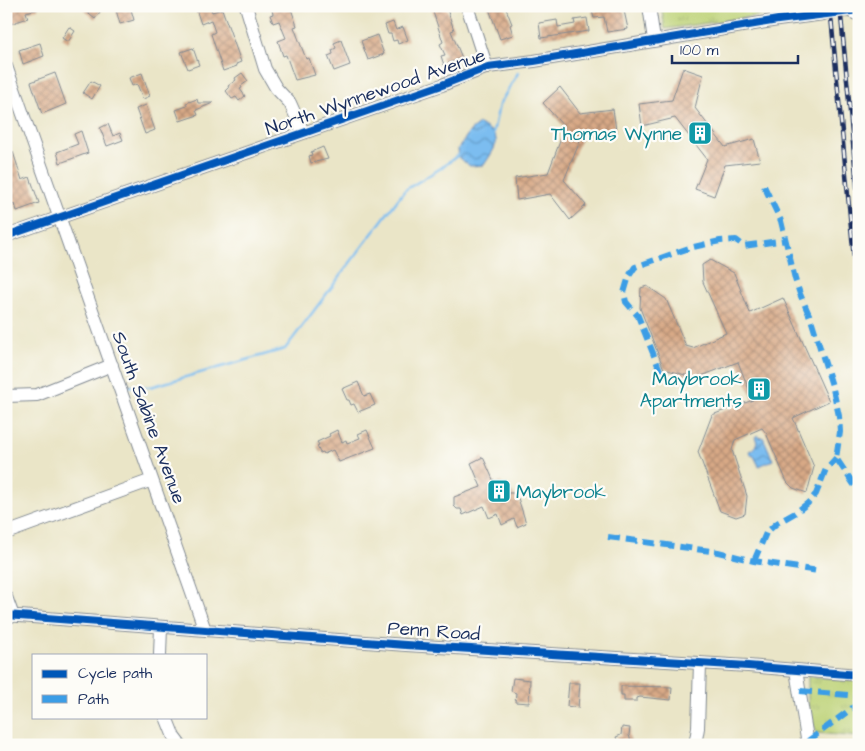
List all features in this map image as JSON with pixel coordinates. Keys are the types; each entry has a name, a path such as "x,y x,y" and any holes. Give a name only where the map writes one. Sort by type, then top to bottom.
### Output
{"street":[{"path":"246,6 265,68 276,88 290,103 303,132"},
{"path":"467,6 487,68"},
{"path":"648,6 654,40"},
{"name":"North Wynnewood Avenue","path":"6,236 487,68 654,40 778,14 824,14"},
{"name":"South Sabine Avenue","path":"6,66 206,630"},
{"path":"6,396 37,395 112,365"},
{"path":"6,533 152,480"},
{"path":"6,597 9,615"},
{"name":"Penn Road","path":"9,615 406,645 700,663 859,676"},
{"path":"160,654 161,627"},
{"path":"695,745 698,728 700,663"},
{"path":"796,670 808,745"},
{"path":"166,718 174,737 180,745"}],"green space":[{"path":"661,6 772,6 772,14 665,29"},
{"path":"808,676 859,681 859,737 816,733 808,705"}],"water":[{"path":"479,124 493,133 496,142 484,165 470,166 459,158 458,149 470,131"},
{"path":"758,435 760,438 763,437 773,460 759,466 753,454 751,455 749,451 754,449 757,442 755,437"}],"building":[{"path":"21,6 38,6 38,9 26,12 28,18 10,24 6,10"},
{"path":"86,6 104,6 95,19 84,10"},
{"path":"130,6 134,20 120,24 116,10"},
{"path":"195,6 210,7 212,12 222,9 241,62 236,64 237,66 223,71 211,34 215,32 211,20 201,24"},
{"path":"271,6 290,6 297,26 294,27 306,59 309,58 315,75 295,80 286,55 283,56 278,41 286,38 279,21 273,23 270,15 273,14"},
{"path":"431,6 446,6 454,30 451,31 462,58 444,65 441,56 445,55 440,44 443,42"},
{"path":"488,6 505,6 512,24 510,25 513,35 500,39"},
{"path":"602,6 623,6 628,29 607,32 604,17 594,18 592,11 603,9"},
{"path":"587,18 589,31 541,38 539,23 557,20 558,27 575,24 574,20"},
{"path":"393,22 396,30 403,27 408,40 398,44 397,40 393,41 385,25"},
{"path":"69,27 75,31 68,42 62,38"},
{"path":"377,35 384,54 368,60 361,41"},
{"path":"341,40 350,65 334,71 328,56 333,54 332,50 336,48 334,43"},
{"path":"40,43 44,56 23,64 19,50"},
{"path":"193,48 199,65 188,69 181,52"},
{"name":"Thomas Wynne","path":"683,68 703,75 695,108 725,147 754,139 760,161 725,165 714,196 695,189 707,159 675,118 642,126 639,104 672,100"},
{"path":"55,73 66,104 42,114 31,82"},
{"path":"142,73 150,96 143,99 137,84 132,86 129,78"},
{"path":"242,73 248,81 241,86 242,88 240,89 245,96 239,101 236,97 232,99 226,91 229,88 228,86 236,80 235,78"},
{"path":"91,81 100,86 92,99 83,93"},
{"name":"Thomas Wynne","path":"560,87 580,113 613,109 616,130 583,134 564,180 586,205 570,220 550,194 517,200 515,178 548,173 565,128 543,103"},
{"path":"197,99 198,103 213,103 196,110 198,115 180,121 176,110 187,106 186,103"},
{"path":"146,105 155,130 145,134 136,109"},
{"path":"108,124 113,136 120,133 123,140 107,146 100,128"},
{"path":"81,131 88,153 60,163 57,152 78,144 74,134"},
{"path":"323,147 328,159 311,163 309,156 312,155 311,152"},
{"path":"13,152 22,180 30,177 39,203 17,211 15,204 6,207 6,155"},
{"name":"Maybrook Apartments","path":"710,260 734,273 750,313 783,298 829,401 793,418 814,467 807,493 793,488 787,482 766,433 762,428 735,440 732,450 747,496 745,514 736,517 720,511 698,452 712,415 753,400 738,362 696,378 664,369 640,308 641,288 647,286 666,299 686,346 693,348 726,333 703,282 702,265"},
{"path":"358,382 364,396 370,394 375,405 358,412 354,404 351,405 349,400 347,400 342,389"},
{"path":"337,430 342,442 346,440 347,443 360,438 358,434 367,430 375,448 339,462 333,450 324,454 323,452 320,453 317,442 330,436 329,434"},
{"name":"Maybrook","path":"483,457 495,484 501,482 506,493 513,493 518,498 526,523 517,527 514,519 502,525 498,514 489,518 484,506 463,515 461,509 457,509 454,506 454,497 481,487 471,463"},
{"path":"513,678 530,680 529,703 515,702 516,693 511,691"},
{"path":"569,683 580,683 578,708 567,706"},
{"path":"621,686 672,687 671,700 640,697 637,698 637,701 624,701 624,695 621,695"},
{"path":"622,727 630,728 629,735 632,745 619,745 616,737 621,735"}],"waterway":[{"path":"491,134 493,133 499,105 518,73"},
{"path":"125,386 150,387 285,349 405,190 461,153"}],"tunnel":[{"path":"824,14 852,12"}],"railway":[{"path":"830,6 859,311"},
{"path":"840,6 859,207"}],"marked path":[{"path":"764,186 781,221 795,279 811,319 833,389 839,416 840,432 836,458 859,492"},
{"path":"661,373 638,316 626,302 624,293 629,276 635,267 689,248 720,241 736,240 744,246 786,240"},
{"path":"754,561 766,533 777,523 808,503 816,494 826,469 836,458"},
{"path":"608,537 718,552 754,561 818,571"},
{"path":"800,691 859,696"},
{"path":"808,741 859,703"}],"cycle path":[{"path":"6,236 442,85 488,67 778,20 859,10"},
{"path":"6,615 406,645 748,666 859,675"}],"place":[{"name":"Thomas Wynne","path":"700,133"},
{"name":"Maybrook Apartments","path":"759,389"},
{"name":"Maybrook","path":"499,491"}]}
